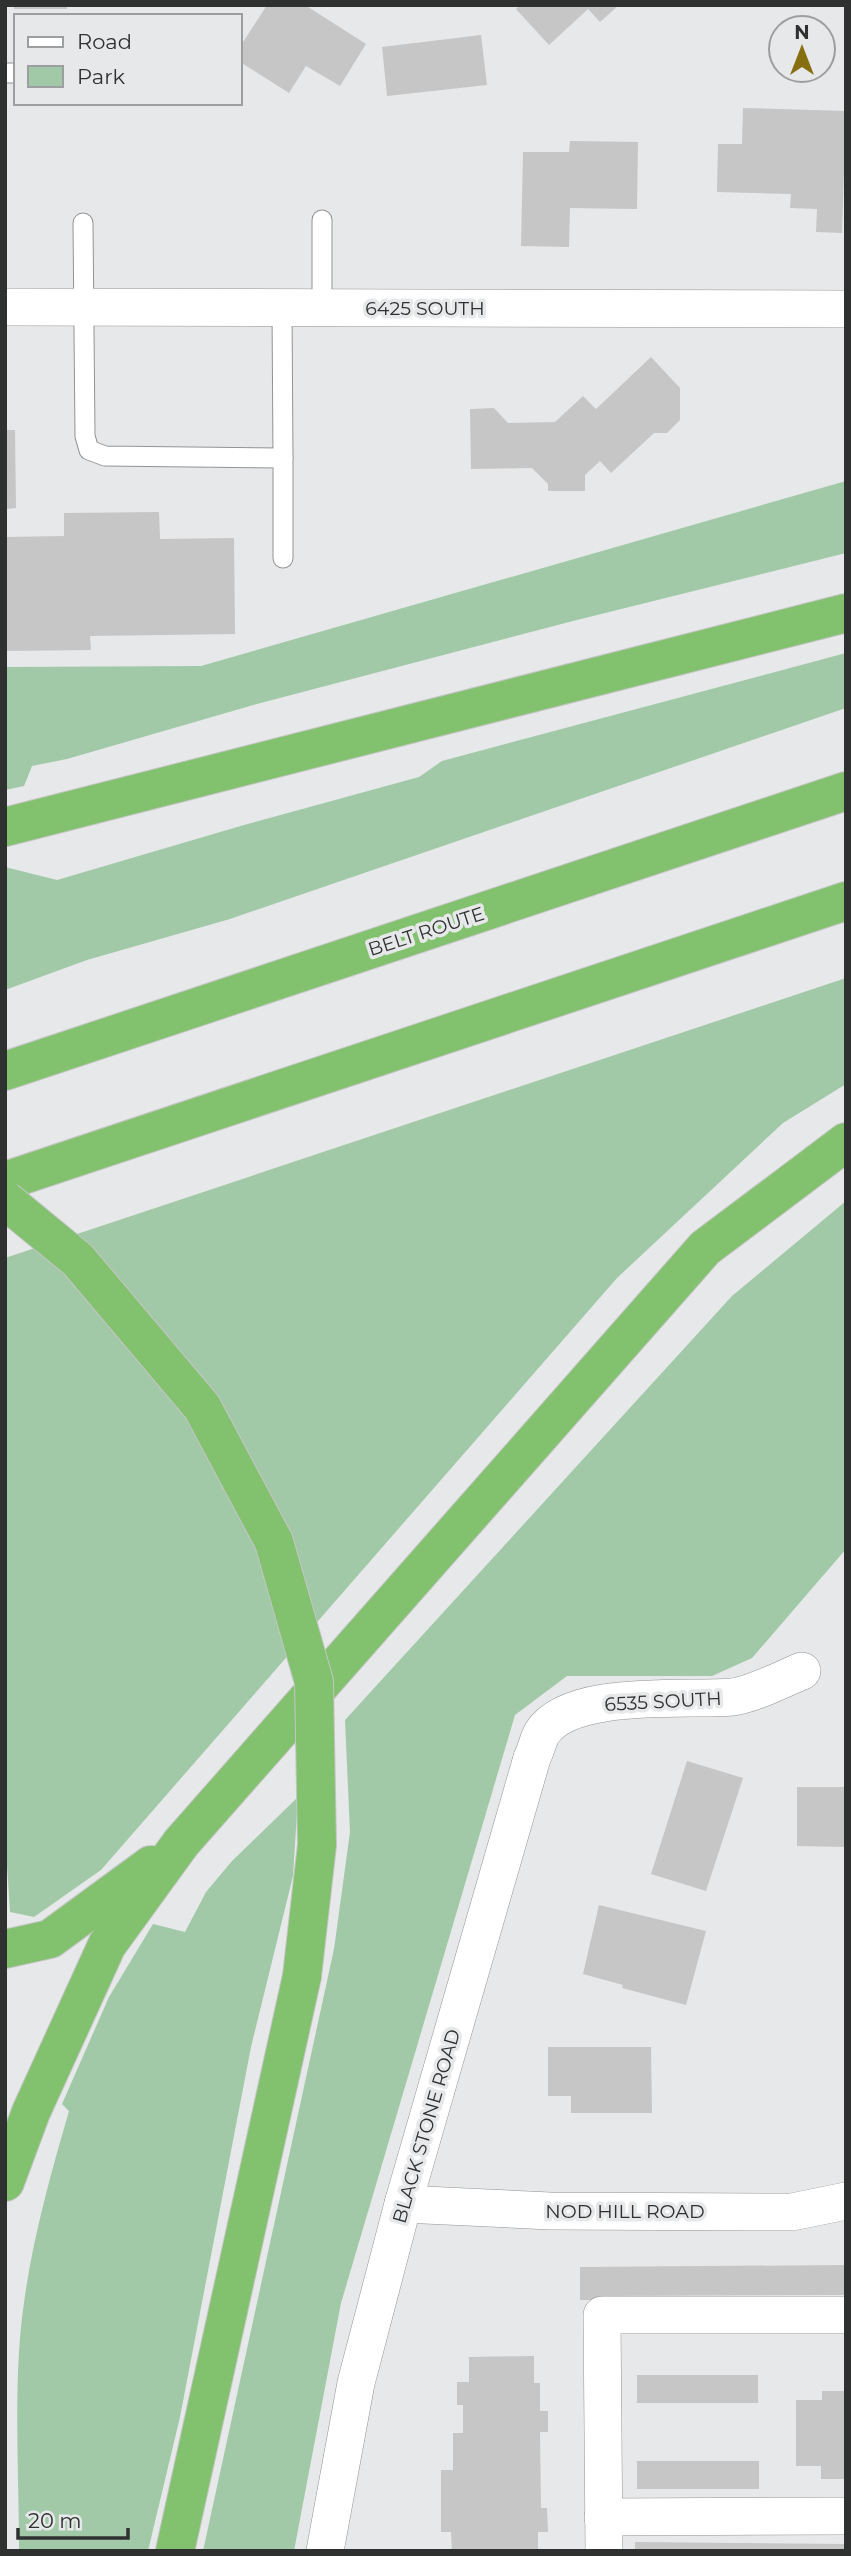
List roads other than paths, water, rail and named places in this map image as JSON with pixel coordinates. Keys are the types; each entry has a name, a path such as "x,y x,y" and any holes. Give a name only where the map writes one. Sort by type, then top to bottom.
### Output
{"highway":[{"path":"5,827 846,613"},
{"name":"BELT ROUTE","path":"5,1071 846,791"},
{"path":"5,1181 846,901"},
{"path":"5,2182 31,2112 107,1945 181,1843 705,1248 846,1142"},
{"path":"5,1200 78,1260 202,1407 274,1542 314,1682 317,1845 302,1976 175,2551"},
{"path":"5,1949 50,1939 181,1843"}],"street":[{"name":"6425 SOUTH","path":"5,307 846,309"},
{"name":"6535 SOUTH","path":"563,1715 610,1702 736,1697 802,1671"},
{"name":"BLACK STONE ROAD","path":"326,2551 356,2383 403,2204 532,1758 543,1732 563,1715"},
{"name":"NOD HILL ROAD","path":"403,2204 550,2211 792,2212 846,2201"},
{"path":"846,2315 602,2315 604,2534 846,2516"}],"lane":[{"path":"322,220 322,308"},
{"path":"83,223 85,436 89,450 105,456 283,458"},
{"path":"282,308 284,558"}]}
